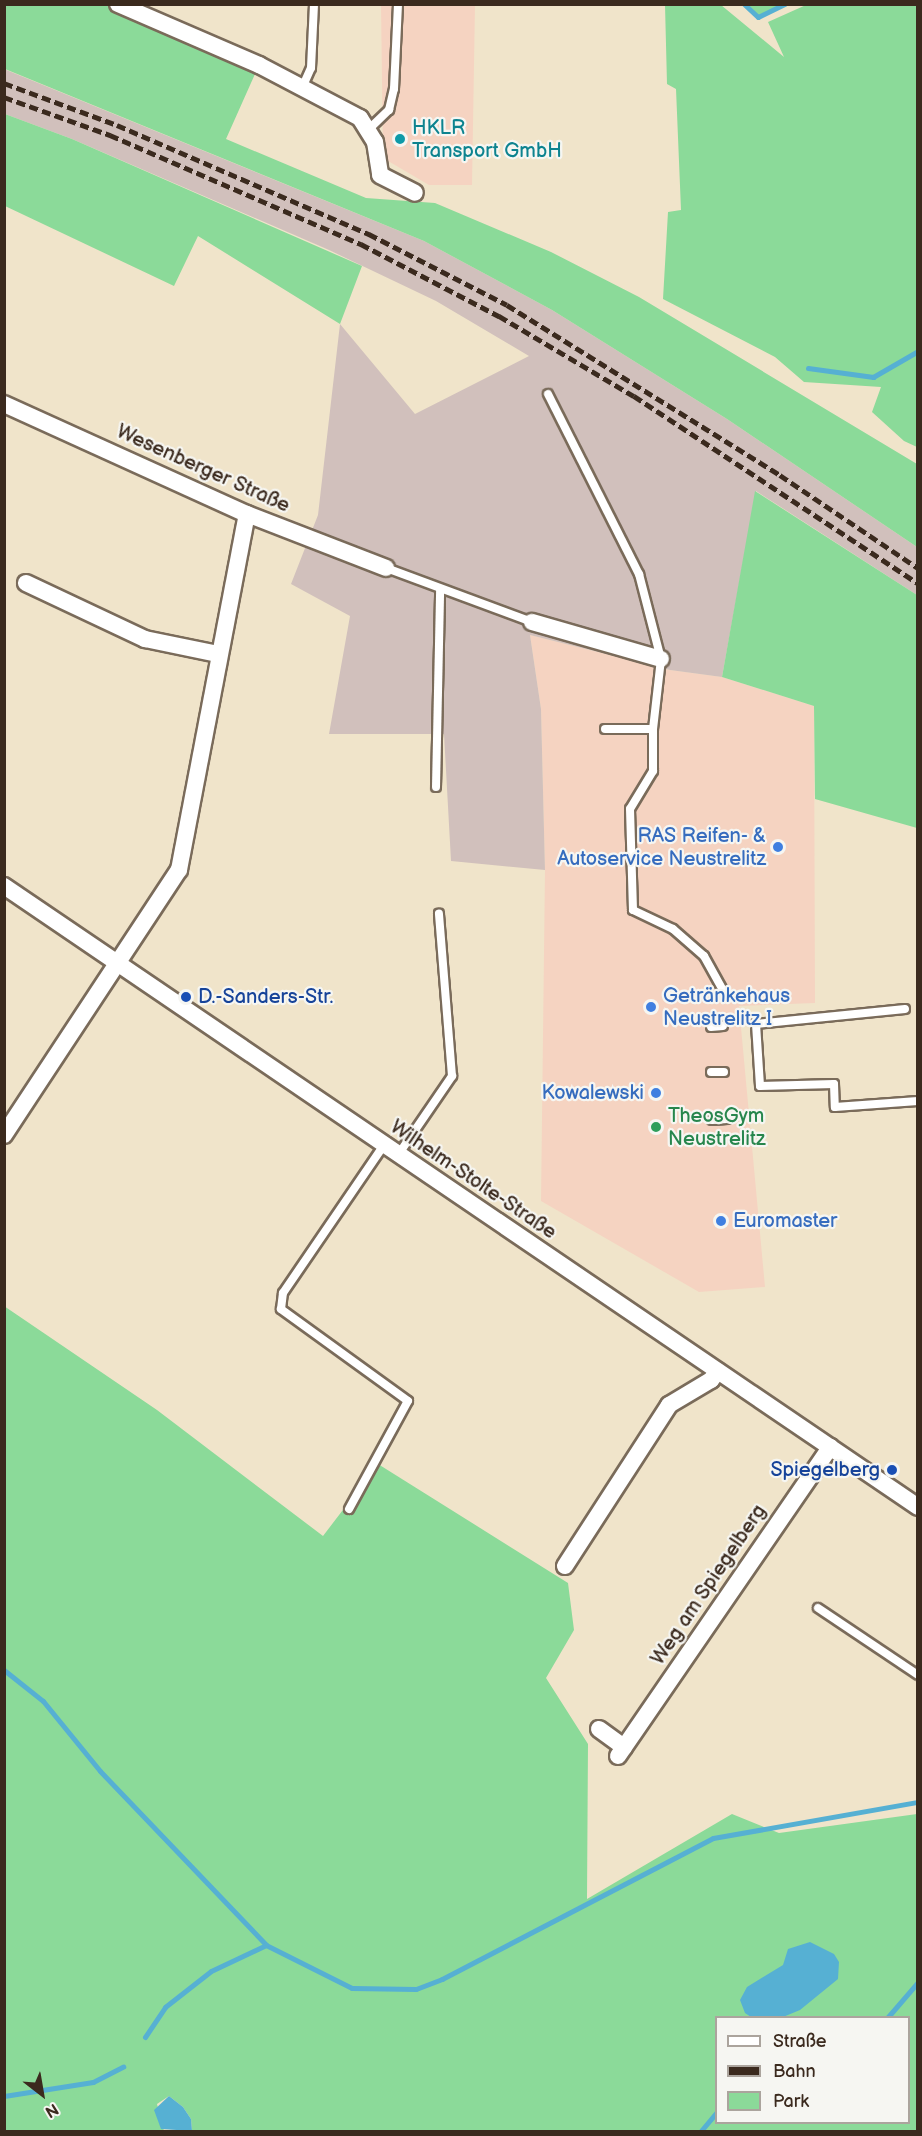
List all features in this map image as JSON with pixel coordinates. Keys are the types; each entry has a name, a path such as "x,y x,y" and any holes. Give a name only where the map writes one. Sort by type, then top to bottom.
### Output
{"street":[{"path":"118,4 302,88 360,118 369,129 378,154 380,175 416,194"},
{"name":"Wesenberger Straße","path":"4,404 246,514 386,568"},
{"path":"4,1135 10,1116 118,965 179,870 246,514"},
{"path":"26,583 145,639 218,654"},
{"path":"532,622 661,659"},
{"name":"Wilhelm-Stolte-Straße","path":"4,886 918,1507"},
{"path":"565,1566 669,1405 711,1380 718,1371"},
{"name":"Weg am Spiegelberg","path":"599,1729 621,1752 830,1447"}],"lane":[{"path":"302,88 311,69 314,4"},
{"path":"369,129 389,110 394,89 398,4"},
{"path":"548,394 639,574 661,659 652,729 653,771 630,809 633,910 673,929 704,956 722,988"},
{"path":"386,568 532,622"},
{"path":"436,788 440,589"},
{"path":"605,729 652,729"},
{"path":"398,1155 452,1076 439,914"},
{"path":"905,1009 756,1024 760,1086 834,1084 835,1107 918,1101"},
{"path":"711,1027 723,1026"},
{"path":"711,1072 724,1072"},
{"path":"712,1120 727,1119"},
{"path":"349,1509 408,1401 281,1309 283,1293 384,1145"},
{"path":"818,1608 918,1675"}],"shaded area":[{"path":"381,5 475,5 472,185 429,185 383,158"},
{"path":"4,69 424,241 552,310 727,419 917,547 917,595 756,491 722,677 670,670 530,635 541,709 545,870 451,861 444,734 329,734 350,616 291,584 318,515 340,324 415,414 529,356 436,301 329,250 72,139 5,114"},
{"path":"530,635 670,670 722,677 814,706 815,1003 739,1006 765,1287 699,1292 541,1201 545,870 541,709"}],"green space":[{"path":"4,5 118,5 259,65 226,139 366,198 435,203 551,252 639,297 917,464 917,547 727,419 552,310 424,241 5,69"},
{"path":"665,5 721,5 784,57 768,22 806,5 917,5 917,447 904,441 872,412 881,387 804,382 775,357 663,299 668,212 681,210 676,89 667,84"},
{"path":"744,5 785,5 758,17"},
{"path":"5,114 72,139 362,266 340,324 198,236 174,286 5,206"},
{"path":"755,491 917,595 917,828 815,799 814,706 722,677"},
{"path":"4,1306 157,1410 323,1536 378,1464 568,1583 574,1630 546,1678 588,1744 587,1899 732,1814 779,1833 917,1814 917,2131 192,2132 191,2119 183,2107 169,2096 157,2104 164,2131 5,2131"}],"water":[{"path":"810,1942 834,1954 839,1962 838,1979 800,2010 785,2016 750,2016 745,2013 740,2000 747,1987 783,1965 788,1949"},
{"path":"169,2096 183,2107 191,2119 192,2131 161,2129 154,2110"}],"waterway":[{"path":"744,4 758,17 785,4"},
{"path":"808,368 873,377 918,351"},
{"path":"4,1670 43,1701 100,1771 266,1945 352,1988 416,1989 442,1979 713,1838 918,1802"},
{"path":"145,2037 165,2007 211,1971 266,1945"},
{"path":"889,2016 918,1982"},
{"path":"4,2096 93,2082 123,2067"},
{"path":"700,2132 715,2114"}],"railway":[{"path":"4,83 117,125 369,234 507,305 780,475 918,568"},
{"path":"4,97 110,135 361,244 499,316 634,396 918,583"}],"place":[{"name":"HKLR Transport GmbH","path":"400,139"},
{"name":"RAS Reifen- & Autoservice Neustrelitz","path":"778,847"},
{"name":"D.-Sanders-Str.","path":"186,997"},
{"name":"Getränkehaus Neustrelitz I","path":"651,1007"},
{"name":"Kowalewski","path":"656,1093"},
{"name":"TheosGym Neustrelitz","path":"656,1127"},
{"name":"Euromaster","path":"721,1221"},
{"name":"Spiegelberg","path":"892,1470"}]}
